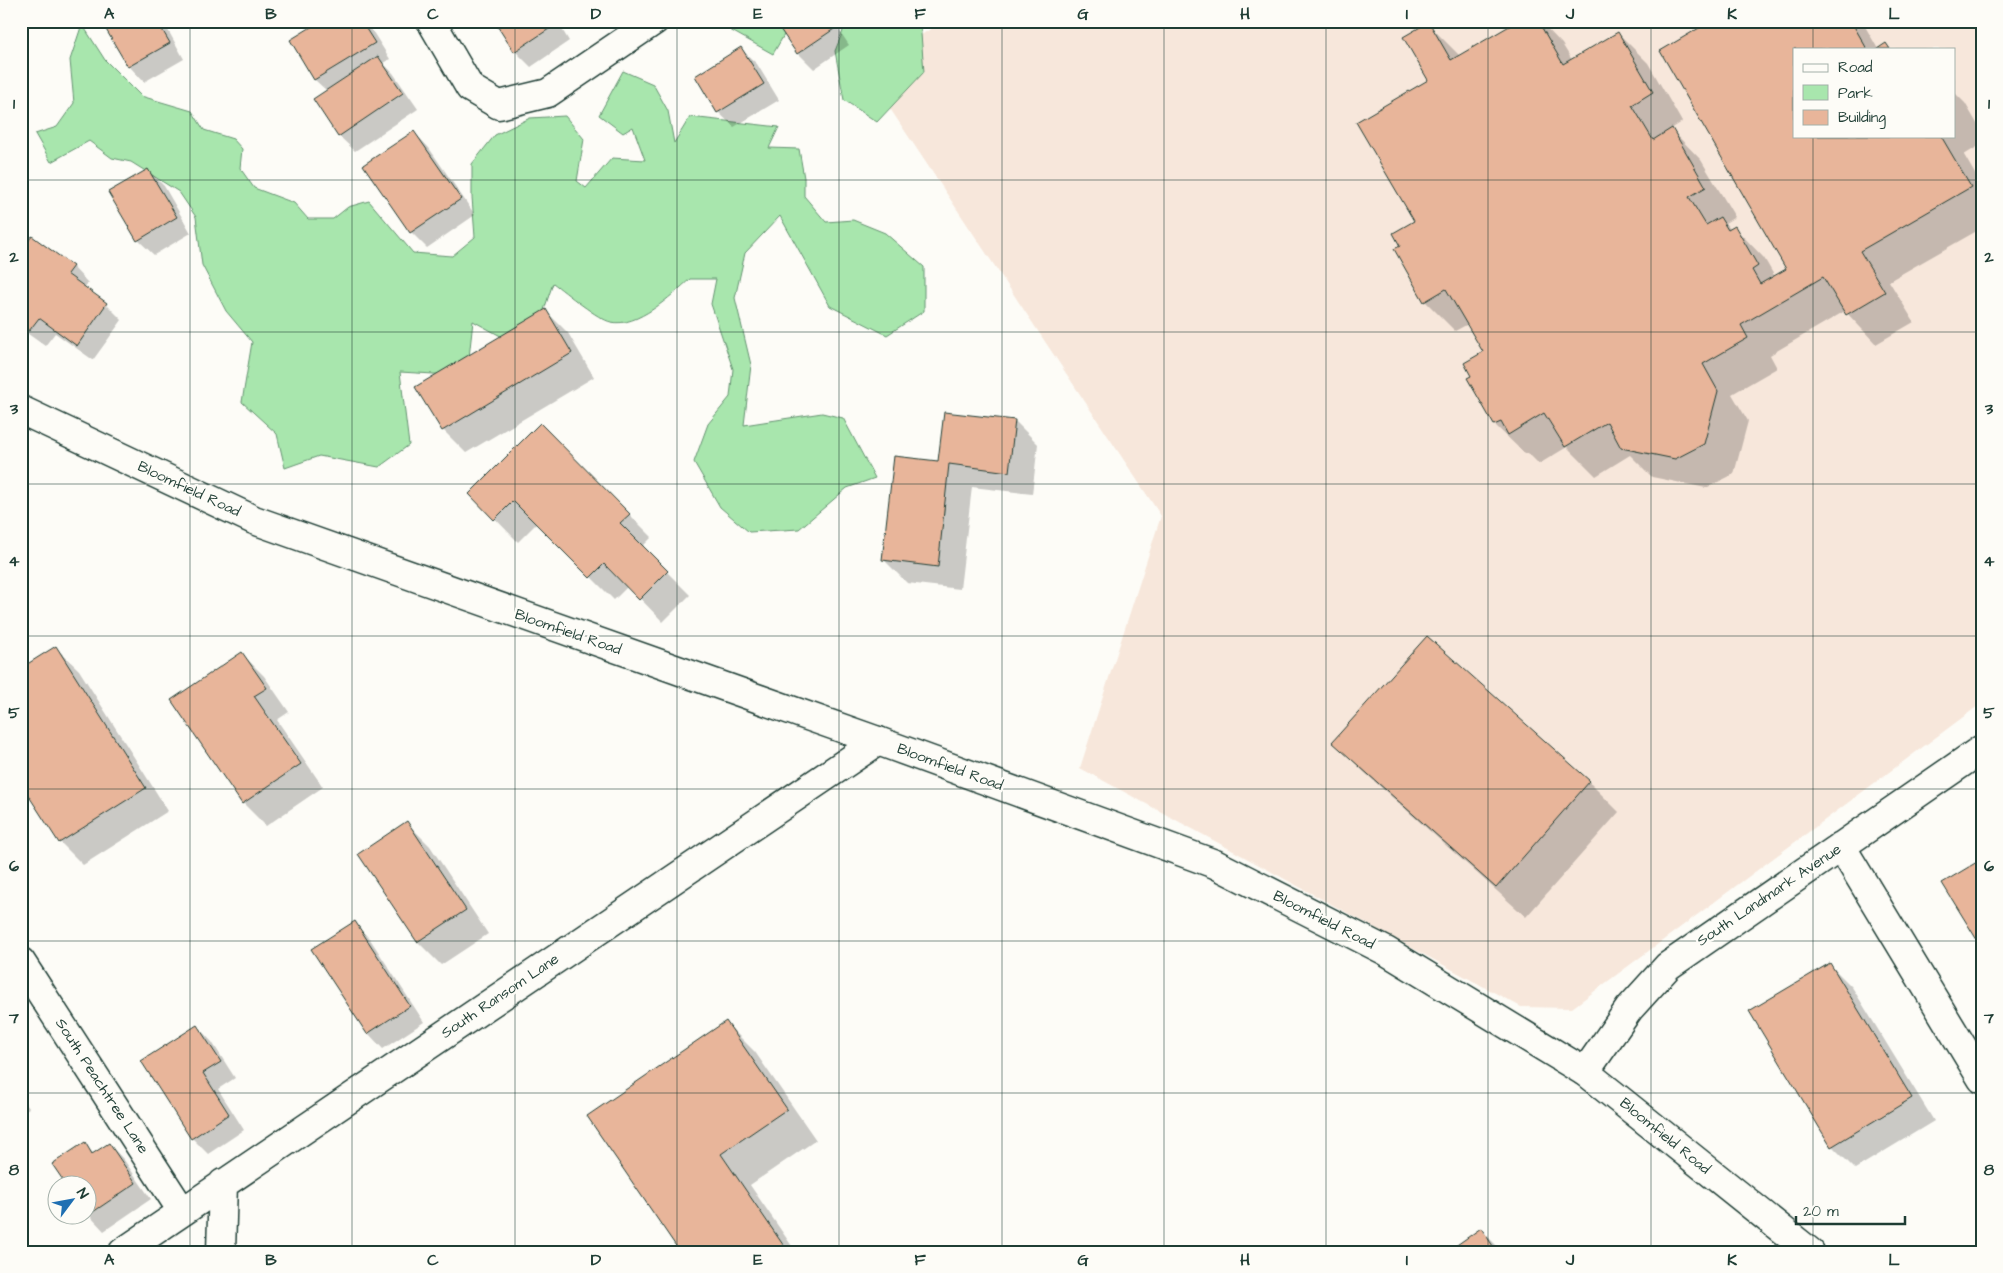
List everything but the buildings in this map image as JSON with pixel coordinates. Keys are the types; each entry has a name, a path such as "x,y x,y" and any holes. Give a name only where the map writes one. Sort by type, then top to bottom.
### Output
{"street":[{"path":"431,21 470,88 499,105 548,93 654,21"},
{"name":"Bloomfield Road","path":"21,410 254,520 878,741 1215,864 1386,951 1585,1072 1810,1252"},
{"name":"South Ransom Lane","path":"123,1252 878,741"},
{"name":"South Landmark Avenue","path":"1585,1072 1629,1010 1668,966 1704,939 1982,749"},
{"path":"1841,846 1982,1079"},
{"name":"South Peachtree Lane","path":"21,962 182,1211"},
{"path":"221,1252 223,1183"}],"shaded area":[{"path":"943,21 1982,21 1982,703 1572,1008 1521,1007 1080,768 1161,516 865,71"}],"green space":[{"path":"727,21 792,21 773,54 730,30"},
{"path":"828,21 920,21 924,72 877,122 844,100 835,51 843,31"},
{"path":"82,24 105,60 141,96 192,111 204,130 233,139 242,149 240,168 254,188 294,203 308,219 333,219 348,207 369,201 413,253 452,256 475,237 472,164 495,135 530,118 565,116 584,139 577,181 586,188 612,158 645,160 633,127 623,133 599,115 623,71 653,84 668,111 674,143 690,117 779,127 769,148 799,149 804,178 804,196 826,222 853,220 885,233 924,267 924,311 887,335 830,306 780,216 745,253 735,298 751,365 744,425 822,413 843,418 875,478 847,488 799,529 749,532 720,507 694,462 708,424 730,397 733,369 711,304 716,279 690,279 653,309 642,316 621,323 611,322 599,316 553,283 530,352 473,321 467,376 400,372 409,445 379,467 319,456 285,468 277,434 242,402 252,342 226,311 202,265 196,217 179,192 131,162 112,158 89,141 51,162 35,134 57,127 74,103 70,60"}]}
